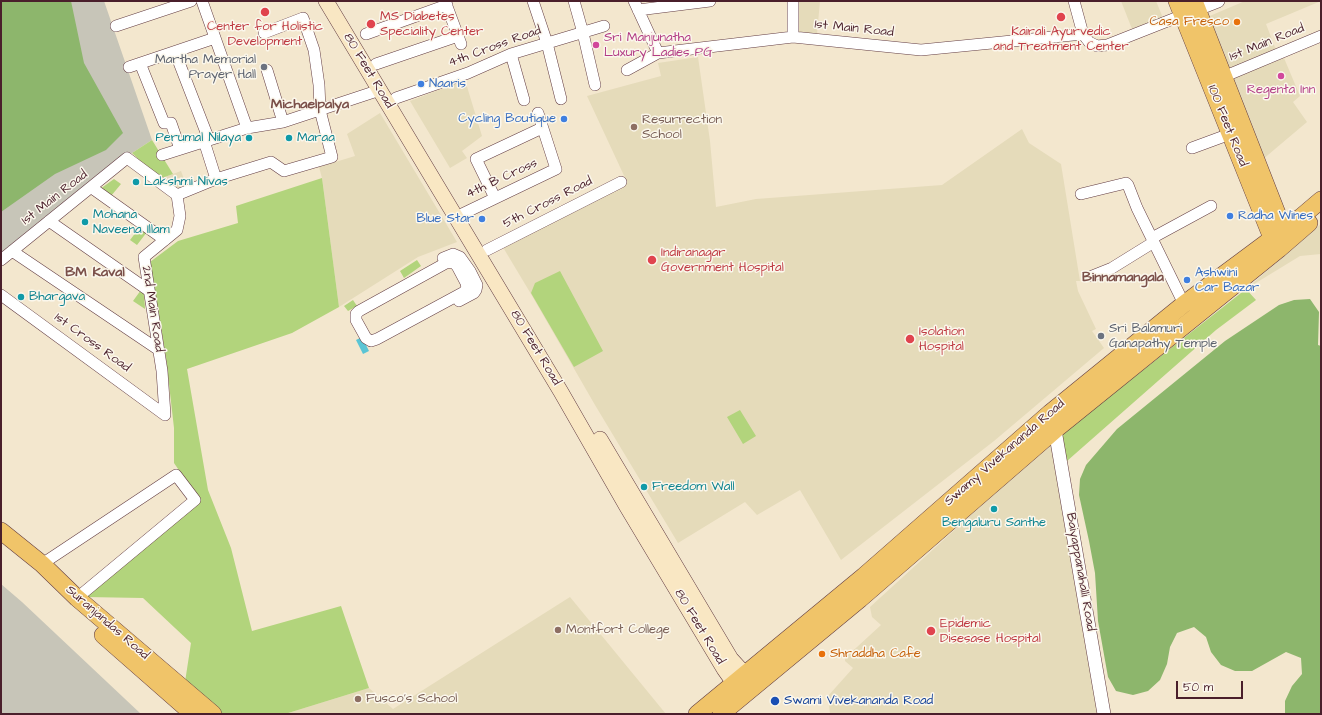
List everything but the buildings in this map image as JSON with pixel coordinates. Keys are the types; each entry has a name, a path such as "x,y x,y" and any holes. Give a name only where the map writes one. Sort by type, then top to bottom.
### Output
{"main road":[{"name":"80 Feet Road","path":"326,1 380,90 461,215"},
{"name":"80 Feet Road","path":"338,1 396,98 484,258 627,507 724,669 745,685"},
{"name":"100 Feet Road","path":"1188,7 1223,77 1280,240"},
{"name":"100 Feet Road","path":"1188,7 1230,134 1280,240"},
{"name":"Swamy Vivekananda Road","path":"697,714 745,685 860,599 1055,430 1280,240 1301,217 1321,200"},
{"name":"Swamy Vivekananda Road","path":"722,714 745,685 864,576 1050,413 1184,304 1321,212"},
{"name":"Suranjandas Road","path":"1,532 42,564 77,598 213,714"},
{"name":"Suranjandas Road","path":"1,545 32,570 69,605 193,714"}],"street":[{"path":"116,26 191,1"},
{"path":"202,1 247,128"},
{"path":"533,1 547,43 561,99"},
{"path":"574,1 595,85"},
{"path":"658,53 636,5 710,1"},
{"path":"793,1 793,37"},
{"path":"1074,1 1083,34 1089,42 1097,46 1107,45 1188,7 1218,1"},
{"path":"366,34 446,3 459,40 376,64"},
{"path":"177,195 216,179 271,162 284,171 332,157 320,110 319,85 314,50 303,18 264,34"},
{"name":"4th Cross Road","path":"396,98 468,73 511,54 604,26"},
{"name":"1st Main Road","path":"627,70 658,53 793,37 921,50 1083,34"},
{"name":"1st Main Road","path":"1223,77 1321,36"},
{"path":"129,67 215,38"},
{"path":"175,52 206,141 216,179"},
{"path":"511,54 524,100"},
{"path":"140,63 164,123 171,123 180,149"},
{"path":"267,70 283,122"},
{"path":"162,155 247,128 283,122 380,90"},
{"path":"495,198 476,159 542,128 538,113"},
{"name":"4th B Cross","path":"461,215 556,169 542,128"},
{"path":"1192,148 1230,134"},
{"name":"1st Main Road","path":"1,260 92,188 127,158 177,195"},
{"name":"5th Cross Road","path":"465,272 484,258 621,182"},
{"path":"1081,194 1126,183 1184,304"},
{"path":"92,188 165,240"},
{"name":"2nd Main Road","path":"165,415 162,371 144,257 177,230 180,216 177,195"},
{"path":"1092,276 1112,268 1153,240 1212,206"},
{"path":"49,221 148,290"},
{"path":"12,250 159,350"},
{"path":"439,259 455,254 460,257 465,272 467,288 464,292 371,341 366,338 356,320 356,314 359,311 446,263 452,262 465,272 477,285 474,293 457,302"},
{"name":"1st Cross Road","path":"1,294 165,415"},
{"name":"Baiyappanahalli Road","path":"1055,430 1104,714"},
{"path":"42,564 176,475 195,500 77,598"}],"shaded area":[{"path":"1,1 104,1 152,140 132,153 1,253"},
{"path":"799,1 820,1 817,34 799,32"},
{"path":"1121,1 1156,1 1163,18 1132,29"},
{"path":"1245,1 1321,1 1266,24 1276,50 1227,71 1205,18"},
{"name":"Isolation Hospital","path":"698,57 710,141 716,207 756,199 942,185 1022,129 1029,143 1061,164 1080,281 1076,281 1078,291 1096,329 1092,331 1104,348 994,441 841,560 800,490 757,515 745,502 678,543 501,244 627,182 587,96 661,76 658,63"},
{"path":"1284,58 1300,96 1293,102 1307,122 1262,160 1231,79"},
{"path":"465,80 482,136 462,151 467,158 450,168 410,101"},
{"path":"380,113 457,242 418,257 339,307 322,178 319,167 355,156 347,134"},
{"path":"181,171 187,187 176,191 159,179"},
{"path":"1321,224 1321,254 1300,256 1246,289"},
{"path":"1052,441 1099,714 830,714 828,696 853,668 845,661 845,658 881,625 872,617 870,607"},
{"path":"1,584 22,602 141,714 1,714"},
{"name":"Montfort College","path":"570,597 666,714 285,714 369,688 393,709"}],"green space":[{"path":"1,1 71,1 84,63 123,133 106,150 55,174 1,212"},
{"path":"152,140 173,174 159,179 132,153"},
{"path":"322,178 339,307 292,333 187,369 208,490 231,548 252,631 341,606 369,688 285,714 221,714 185,682 191,643 143,598 86,597 200,501 174,463 174,428 166,358 150,262 178,241 238,223 236,206"},
{"path":"114,179 121,184 111,196 100,189"},
{"path":"140,227 147,232 137,245 130,240"},
{"path":"417,260 421,266 404,278 400,271"},
{"path":"560,271 603,351 574,367 531,293 535,283"},
{"path":"1246,289 1256,300 1216,330 1067,461 1062,434"},
{"path":"141,290 144,292 145,309 133,301"},
{"path":"1310,299 1319,312 1318,345 1321,346 1321,714 1285,714 1285,701 1292,686 1302,674 1301,658 1286,652 1252,671 1235,671 1221,665 1211,652 1206,637 1194,627 1177,633 1170,647 1167,664 1160,680 1148,691 1133,695 1116,691 1108,677 1098,621 1095,573 1079,495 1080,479 1086,465 1117,429 1225,341 1279,305 1294,300"},
{"path":"353,300 357,306 348,311 344,306"},
{"path":"740,410 756,436 743,444 727,417"}],"water":[{"path":"362,337 369,351 363,354 356,340"}],"place":[{"name":"Center for Holistic Development","path":"265,12"},
{"name":"Kairali Ayurvedic and Treatment Center","path":"1061,17"},
{"name":"Casa Fresco","path":"1237,22"},
{"name":"MS Diabetes Speciality Center","path":"371,24"},
{"name":"Sri Manjunatha Luxury Ladies PG","path":"596,45"},
{"name":"Martha Memorial Prayer Hall","path":"264,67"},
{"name":"Regenta Inn","path":"1281,76"},
{"name":"Naaris","path":"421,84"},
{"name":"Cycling Boutique","path":"564,119"},
{"name":"Resurrection School","path":"634,127"},
{"name":"Perumal Nilaya","path":"249,138"},
{"name":"Maraa","path":"289,138"},
{"name":"Lakshmi Nivas","path":"136,182"},
{"name":"Radha Wines","path":"1230,216"},
{"name":"Blue Star","path":"482,219"},
{"name":"Mohana Naveena Illam","path":"85,222"},
{"name":"Indiranagar Government Hospital","path":"652,260"},
{"name":"Ashwini Car Bazar","path":"1187,280"},
{"name":"Bhargava","path":"21,297"},
{"name":"Sri Balamuri Ganapathy Temple","path":"1101,336"},
{"name":"Isolation Hospital","path":"910,339"},
{"name":"Freedom Wall","path":"644,487"},
{"name":"Bengaluru Santhe","path":"994,509"},
{"name":"Montfort College","path":"558,630"},
{"name":"Epidemic Disesase Hospital","path":"931,631"},
{"name":"Shraddha Cafe","path":"822,654"},
{"name":"Fusco's School","path":"358,699"},
{"name":"Swami Vivekananda Road","path":"775,701"}],"district":[{"name":"Michaelpalya","path":"310,105"},
{"name":"BM Kaval","path":"95,273"},
{"name":"Binnamangala","path":"1123,278"}]}
